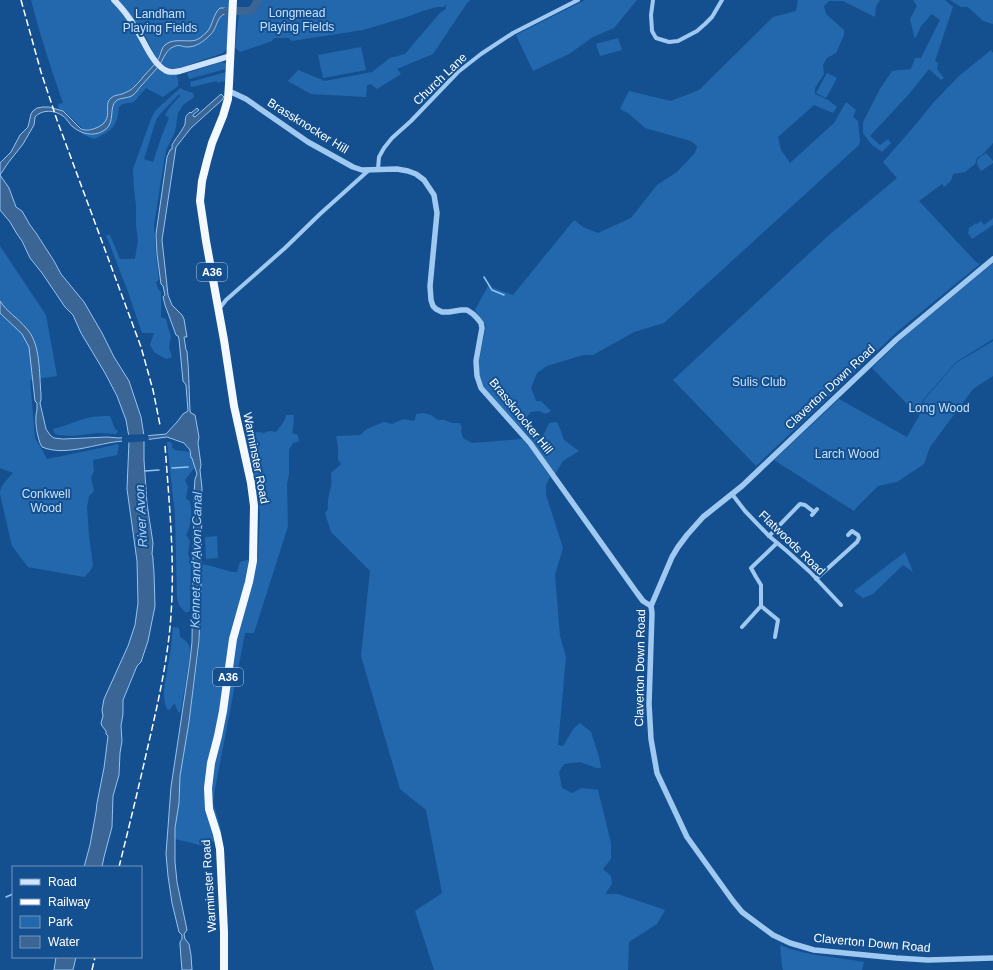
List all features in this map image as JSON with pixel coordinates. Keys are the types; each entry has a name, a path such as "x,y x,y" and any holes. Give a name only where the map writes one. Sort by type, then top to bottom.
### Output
{"highway":[{"name":"Warminster Road","path":"224,970 221,861 219,842 208,803 208,783 223,711 233,639 253,561 255,520 252,488 234,406 202,218 201,195 206,161 230,94 230,56 233,0"}],"main road":[{"path":"114,0 132,21 156,62 165,70 171,72 180,71 230,56"}],"street":[{"name":"Church Lane","path":"378,169 379,157 392,138 411,121 458,72 481,54 514,33 578,0"},
{"path":"653,0 651,15 652,31 656,38 669,42 678,41 697,31 712,17 722,0"},
{"name":"Brassknocker Hill","path":"230,94 246,99 308,142 353,167 362,170 408,170 424,180 434,194 437,213 430,286 433,306 442,312 467,310 481,323 482,328 476,361 477,376 482,388 530,443 637,593 643,601 651,606"},
{"path":"218,310 226,300 285,248 369,170"},
{"name":"Claverton Down Road","path":"993,259 897,339 761,468 703,517 686,535 666,570 651,606 652,629 649,704 651,738 657,773 687,837 742,912 772,935 790,943 814,950 928,960 993,958"},
{"name":"Flatwoods Road","path":"732,494 744,511 816,579 841,605"},
{"path":"769,536 800,504 805,505 814,512"},
{"path":"816,579 860,538 852,531 848,534"},
{"path":"742,627 761,606 761,585 751,568 777,543"},
{"path":"761,606 778,620 775,637"}],"green space":[{"path":"31,0 110,0 133,26 154,62 163,72 176,75 178,79 178,86 163,97 146,88 134,102 123,104 119,107 115,124 109,131 94,139 82,134 83,129 64,111 59,109 58,104 63,103"},
{"name":"Landham Playing Fields","path":"116,0 230,0 227,49 223,53 177,69 170,68 159,61 140,29"},
{"name":"Longmead Playing Fields","path":"262,0 471,0 467,3 433,54 397,69 401,74 377,89 371,84 367,85 366,97 311,94 288,81 298,70 325,81 372,72 390,58 405,54 440,13 446,9 446,4 444,7 437,7 422,11 363,30 292,41 289,38 274,38 272,41 240,52 235,47 239,15 253,12"},
{"path":"585,0 637,0 614,28 593,37 569,54 533,71 516,35"},
{"path":"798,0 880,0 876,6 875,17 843,1 829,1 824,6 826,14 844,30 844,35 836,53 827,58 823,65 824,74 815,88 815,94 828,100 837,107 833,113 814,105 778,137 781,150 790,163 834,123 846,102 856,110 853,117 858,121 859,145 664,323 634,332 593,355 583,355 547,366 537,373 531,388 536,401 541,401 551,411 546,414 539,411 531,412 526,418 527,429 538,438 544,434 549,423 557,422 564,440 579,451 563,461 555,474 528,436 484,388 479,375 479,361 486,326 475,310 488,286 513,295 574,220 583,227 598,233 631,218 657,185 677,172 695,153 697,146 691,141 645,128 628,113 620,109 629,91 671,101 699,90 773,17 796,11"},
{"path":"913,0 945,0 953,7 935,61 938,63 937,69 944,78 941,80 929,69 909,94 870,136 880,145 888,139 891,143 882,152 872,145 863,133 863,122 880,89 892,71 911,69 915,58 921,58 940,20 932,14 921,26 915,39 910,19 917,6"},
{"path":"950,0 993,0 993,24 983,21 968,7 961,7"},
{"path":"618,38 622,50 600,56 596,44"},
{"path":"361,47 366,70 323,78 318,55"},
{"name":"Sulis Club","path":"991,50 993,53 993,143 977,158 975,164 965,172 953,174 951,181 944,187 942,184 919,201 976,262 980,264 898,331 756,466 673,380 829,235 897,178 883,162 933,103 959,76"},
{"path":"221,62 226,63 226,69 189,79 187,73"},
{"path":"226,72 225,81 217,83 217,81 191,87 190,82"},
{"path":"827,73 837,78 826,98 816,93"},
{"path":"180,88 193,93 194,97 183,105 178,113 175,132 166,150 154,225 159,280 156,282 158,289 161,292 161,317 166,319 171,336 169,347 172,357 166,359 154,352 150,345 154,333 142,333 106,235 110,235 120,259 135,259 138,240 133,169 155,111","holes":["179,94 180,96 165,115 169,118 153,162 144,159 156,120"]},
{"path":"987,154 993,163 981,171 977,161"},
{"path":"993,218 993,225 972,239 968,233 968,229 981,221 984,225"},
{"name":"Conkwell Wood","path":"0,246 46,315 57,376 30,380 35,438 47,459 116,444 119,445 117,455 93,460 94,471 91,478 94,491 89,496 87,507 93,565 84,577 28,567 12,546 0,494 3,485 13,473 0,468"},
{"path":"993,263 993,339 956,362 923,400 918,415 872,368 907,334"},
{"name":"Larch Wood","path":"993,341 993,376 973,389 930,447 924,464 897,482 878,486 854,511 774,460 839,399 907,437 919,416 924,400 956,363"},
{"path":"423,413 431,415 438,420 459,423 462,427 461,431 463,438 472,443 522,439 529,446 550,477 546,485 546,495 563,548 555,575 560,636 566,657 558,745 563,746 574,728 580,723 591,732 601,768 580,762 564,764 559,772 562,788 572,793 582,788 598,790 611,843 611,859 603,869 611,876 612,884 605,894 618,894 665,910 657,924 629,942 628,970 434,970 415,911 442,893 426,810 400,789 361,656 370,571 331,532 325,513 328,509 331,473 341,464 338,460 336,436 360,435 367,429 384,422 392,424 402,420 412,421 415,420 416,414"},
{"path":"286,415 294,415 292,433 298,435 299,441 293,443 289,450 289,474 287,484 288,526 254,633 245,633 213,802 221,830 217,840 204,846 175,839 180,776 199,651 201,564 237,572 240,562 258,557 260,514 258,498 242,434 253,432 264,433 269,431 276,432 285,420"},
{"path":"110,416 115,429 118,431 116,434 97,433 73,436 58,435 54,433 53,429 83,419"},
{"path":"167,442 172,444 172,448 175,450 189,452 195,467 185,480 188,487 186,498 190,502 191,515 186,535 190,541 188,554 191,562 190,610 188,612 185,612 179,605 177,598 175,515"},
{"path":"217,536 218,558 206,559 205,537"},
{"path":"905,552 913,572 903,565 873,594 863,598 854,591"},
{"path":"173,627 179,628 180,637 188,643 190,649 180,712 178,712 175,704 168,710 164,697"},
{"path":"780,945 800,952 864,962 862,970 783,970"}],"water":[{"path":"220,8 233,8 233,13 227,13 220,17 212,32 202,42 191,47 178,45 169,49 159,66 134,94 129,97 122,98 114,103 109,126 102,132 90,134 81,132 72,126 63,116 56,112 49,111 38,114 35,117 34,125 23,144 0,175 0,163 11,152 20,135 28,127 31,114 37,108 49,107 63,111 81,129 88,130 102,125 106,121 108,105 111,98 131,90 155,63 165,45 173,41 192,41 200,38 209,29 216,13"},
{"path":"221,94 224,97 191,128 176,147 162,240 168,295 172,305 184,319 187,337 184,337 188,358 190,411 195,415 199,437 198,443 202,488 199,641 189,722 180,776 179,803 175,828 175,862 177,882 187,930 184,934 185,939 189,944 192,970 182,970 180,942 182,935 179,932 172,903 166,854 171,787 192,642 194,494 195,479 197,474 191,458 190,450 184,443 167,437 144,440 147,504 153,543 152,554 155,606 148,641 141,662 137,666 123,700 119,775 113,796 112,827 102,866 84,866 90,845 104,768 108,736 101,723 104,699 128,646 135,625 138,603 137,561 127,489 129,441 119,441 63,451 42,447 36,428 37,403 35,401 29,347 22,334 0,313 0,301 31,334 37,350 41,394 40,403 46,429 50,435 54,438 63,439 129,437 126,420 117,396 81,333 73,315 65,307 30,258 22,241 10,222 0,210 0,175 9,188 16,207 22,211 61,274 84,302 129,381 141,417 144,436 166,434 183,414 188,411 186,385 183,381 179,339 176,335 165,305 163,297 165,295 161,284 157,254 156,234 167,157 172,149 172,145 185,124 187,115 197,108 199,110 193,115 195,117"},
{"path":"56,958 76,958 73,970 54,970"}],"pier":[{"path":"148,434 149,441 122,443 122,435"}],"waterway":[{"path":"227,11 251,11 258,0"},
{"path":"484,277 492,290 504,295"},
{"path":"172,468 188,467"},
{"path":"145,471 159,470"},
{"path":"6,897 12,894"}],"railway":[{"path":"21,0 41,72 57,120 141,347 153,390 160,425"},
{"path":"119,866 155,714 170,631 172,551 165,445"},
{"path":"92,970 95,958"}],"park label":[{"name":"Long Wood","path":"939,408"}],"water label":[{"name":"River Avon","path":"141,516"},
{"name":"Kennet and Avon Canal","path":"196,560"}]}
